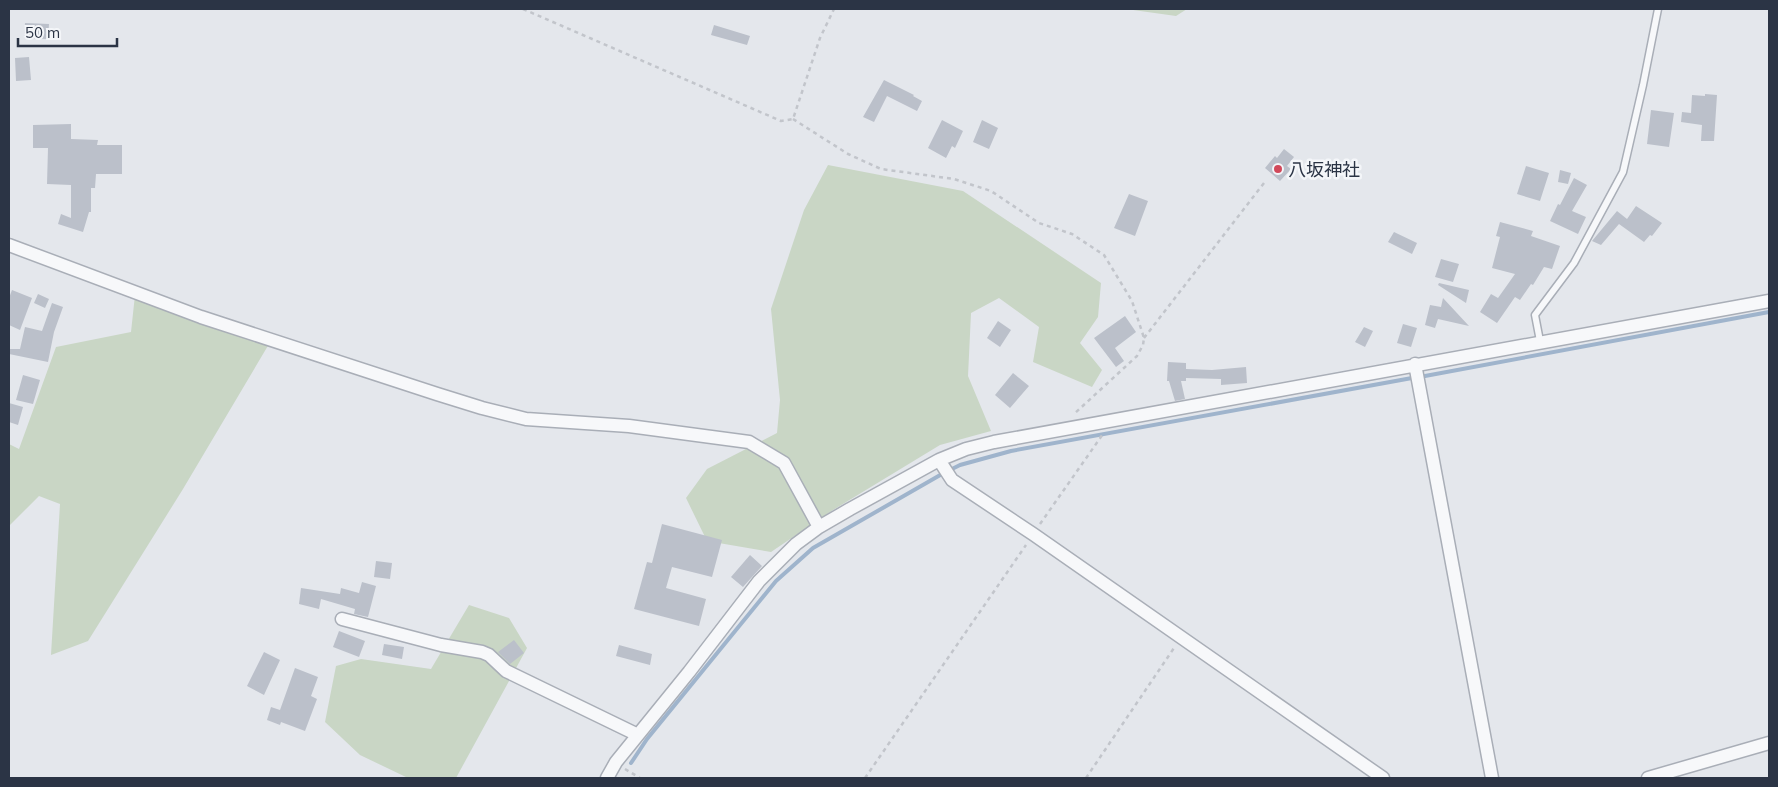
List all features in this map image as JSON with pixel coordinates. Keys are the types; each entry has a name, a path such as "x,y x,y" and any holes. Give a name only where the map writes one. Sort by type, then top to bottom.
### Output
{"street":[{"path":"9,245 202,317 482,408 526,419 629,426 750,442 784,463 819,528"},
{"path":"608,778 616,762 759,580 784,555 819,528 966,449 1221,399 1769,301"},
{"path":"1415,364 1492,778"},
{"path":"940,463 952,480 1033,534 1383,778"},
{"path":"342,619 441,646 482,652 489,655 506,672 638,735"},
{"path":"1648,778 1769,743"}],"lane":[{"path":"1540,341 1536,315 1574,263 1623,172 1658,9"}],"path":[{"path":"523,9 781,121 793,119 848,154 881,169 954,179 991,191 1039,223 1072,234 1104,255 1132,301 1144,338 1143,345 1137,356 1056,430"},
{"path":"793,119 820,38 834,9"},
{"path":"1144,338 1264,183"},
{"path":"865,778 1100,439"},
{"path":"1086,778 1180,638"},
{"path":"616,762 640,778"}],"green space":[{"path":"1126,9 1187,9 1176,16"},
{"path":"828,165 963,191 1101,283 1098,317 1080,343 1102,370 1092,387 1033,362 1039,327 999,298 971,313 968,376 991,431 940,445 833,510 771,552 707,541 686,498 707,469 777,433 780,400 771,309 804,210"},
{"path":"135,295 269,344 183,489 88,641 51,655 60,504 39,496 9,526 9,444 19,449 56,347 131,332"},
{"path":"469,605 509,618 527,648 456,778 408,778 360,755 325,722 336,666 361,659 431,669"}],"building":[{"path":"25,23 49,24 48,39 24,38"},
{"path":"714,25 750,36 747,45 711,35"},
{"path":"29,57 31,80 16,81 15,58"},
{"path":"884,80 922,101 917,111 887,96 874,122 863,117"},
{"path":"1705,94 1717,95 1714,141 1701,141 1702,125 1681,122 1682,112 1691,113 1692,95 1705,96"},
{"path":"1651,110 1674,113 1669,147 1647,144"},
{"path":"942,120 963,131 955,148 952,146 946,158 928,148"},
{"path":"982,120 998,128 989,149 973,142"},
{"path":"71,124 71,139 98,140 97,145 122,145 122,174 96,174 95,188 91,188 91,212 89,212 83,232 58,224 61,214 71,218 71,185 47,184 48,148 33,148 33,125"},
{"name":"八坂神社","path":"1284,149 1294,157 1287,166 1291,169 1280,181 1265,168"},
{"path":"1526,166 1549,173 1540,201 1517,194"},
{"path":"1560,170 1571,173 1568,184 1558,182"},
{"path":"1574,178 1587,185 1572,211 1586,217 1578,234 1550,221"},
{"path":"1129,194 1148,201 1135,236 1114,228"},
{"path":"1636,206 1662,223 1652,236 1650,235 1644,242 1619,224 1601,245 1592,241 1617,211 1627,219"},
{"path":"1500,222 1533,231 1531,236 1560,246 1552,269 1544,267 1533,285 1531,284 1520,300 1515,297 1497,323 1480,312 1491,294 1498,298 1515,274 1492,268 1500,237 1496,236"},
{"path":"1394,232 1417,243 1412,254 1388,242"},
{"path":"1441,259 1459,264 1453,282 1435,277"},
{"path":"1439,283 1469,290 1466,303 1438,285"},
{"path":"12,290 32,298 20,330 9,325 9,298"},
{"path":"38,294 49,299 45,308 34,303"},
{"path":"1443,298 1469,326 1438,319 1435,328 1425,325 1430,305 1441,307"},
{"path":"52,303 63,307 54,332 48,362 9,354 9,349 20,349 25,327 42,331"},
{"path":"1125,316 1136,332 1115,348 1124,361 1116,367 1094,338"},
{"path":"998,321 1011,330 1000,347 987,338"},
{"path":"1403,324 1417,328 1411,347 1397,343"},
{"path":"1364,327 1373,331 1365,347 1355,342"},
{"path":"1168,362 1186,363 1186,369 1212,370 1246,367 1247,383 1221,385 1221,379 1186,378 1186,381 1181,381 1185,399 1175,401 1169,381 1167,381"},
{"path":"1013,373 1029,386 1010,408 995,395"},
{"path":"23,375 40,380 33,404 16,400"},
{"path":"9,403 23,407 18,425 9,422"},
{"path":"662,524 722,540 712,577 672,567 666,588 706,599 699,626 634,609 647,562 652,563"},
{"path":"750,555 762,566 743,587 731,577"},
{"path":"376,561 392,563 390,579 374,577"},
{"path":"362,582 376,586 368,617 354,614 355,609 321,599 319,609 299,604 301,588 340,594 341,588 359,593"},
{"path":"339,631 365,641 359,657 333,647"},
{"path":"514,640 524,653 510,664 498,652"},
{"path":"384,644 404,647 402,659 382,655"},
{"path":"619,645 652,654 650,665 616,656"},
{"path":"264,652 280,660 264,695 247,686"},
{"path":"295,668 318,677 311,696 317,699 305,731 281,722 280,725 267,720 271,707 280,710"}],"waterway":[{"path":"1425,376 1769,312"},
{"path":"631,763 647,739 776,581 813,548 960,465 1011,451 1412,378"}],"place":[{"name":"八坂神社","path":"1278,169"}]}
